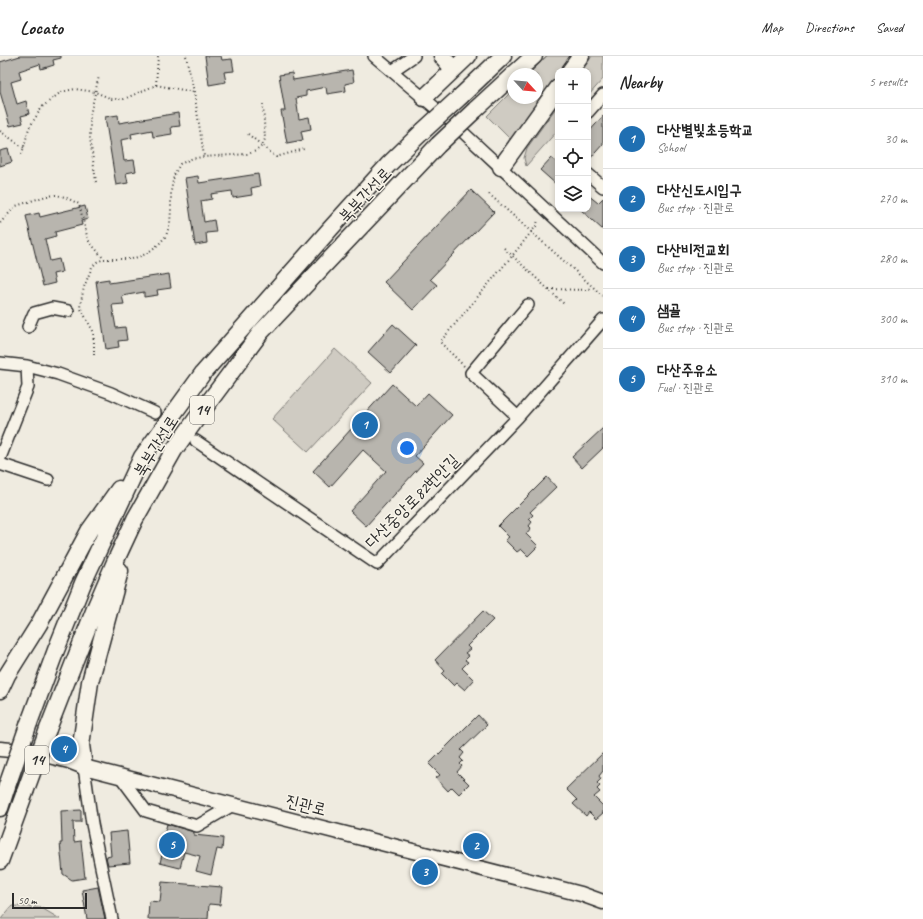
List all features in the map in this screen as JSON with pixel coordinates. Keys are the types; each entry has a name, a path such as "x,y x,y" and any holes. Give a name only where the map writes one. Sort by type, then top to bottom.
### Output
{"highway":[{"path":"442,56 453,69"},
{"path":"424,98 468,56"},
{"name":"북부간선로","path":"3,798 56,650 83,583 142,457 203,374 331,228 388,165 503,56"},
{"name":"북부간선로","path":"521,68 534,56"},
{"path":"572,68 581,56"},
{"name":"북부간선로","path":"0,861 48,729 96,606 135,519 174,450 261,332 438,145 507,81"},
{"path":"501,167 555,92"},
{"path":"0,690 6,675 38,624 89,531 142,457"},
{"path":"84,767 81,745 90,682 116,583 135,519"}],"main road":[{"name":"진관로","path":"0,749 33,752 70,761 84,767 581,894 603,902"}],"street":[{"path":"374,56 452,122 603,262"},
{"path":"392,71 414,56"},
{"path":"591,109 603,95"},
{"path":"590,176 603,187"},
{"path":"518,417 471,373 528,305"},
{"path":"28,327 34,313 52,308 68,311"},
{"name":"다산중앙로82번안길","path":"196,441 377,564 518,417 603,320"},
{"path":"0,363 27,366 58,374 111,393 155,413"},
{"path":"0,458 28,387 27,366"},
{"path":"0,464 48,480"},
{"path":"84,767 92,824 112,919"},
{"path":"120,776 146,811 197,826 233,805"}],"path":[{"path":"156,85 158,56"},
{"path":"186,56 194,92 204,156"},
{"path":"96,182 90,138 90,115 99,76"},
{"path":"22,154 29,128 42,107 61,92 75,90 95,92 112,99 124,99 156,85 194,92"},
{"path":"94,356 93,331 80,307 84,287 92,267 96,262 104,259 132,259 146,254 160,244 166,236 170,223 171,191 174,175 180,164 191,159 204,156 248,154 256,151 262,146 265,139 263,104"},
{"path":"0,130 24,148"},
{"path":"248,134 276,157 304,149"},
{"path":"489,194 603,296"},
{"path":"0,223 16,206 46,196 56,195 65,197 79,204 88,240 104,259"},
{"path":"471,373 440,342 537,225 538,219"},
{"path":"504,248 564,304"},
{"path":"548,289 587,290 592,287"}],"shaded area":[{"path":"547,56 572,56 564,68 555,68 555,81 543,98 543,68 535,68"},
{"path":"592,56 603,56 603,79 591,93 591,68 584,68"},
{"path":"507,96 507,104 539,104 512,141 487,116"},
{"path":"555,109 555,133 526,166 524,158 527,148"},
{"path":"335,349 372,383 308,452 272,419"},
{"path":"12,906 40,907 60,919 1,919"}],"building":[{"path":"20,56 61,56 61,58 53,60 54,65 41,69 40,64 19,71 21,79 11,82 17,104 26,101 29,114 21,116 23,123 10,126 0,92 0,62"},
{"path":"205,56 221,56 222,60 232,59 234,71 224,72 226,82 209,85"},
{"path":"352,70 354,82 345,84 346,91 327,94 326,87 306,91 306,96 296,98 299,119 309,117 311,129 301,131 303,140 287,143 281,111 285,111 279,75 292,73 293,80"},
{"path":"178,113 180,126 171,127 172,134 153,137 152,130 131,134 132,138 121,140 124,161 134,160 136,171 126,173 128,183 116,185 105,117 118,115 119,123"},
{"path":"603,116 603,144 591,158 591,140 591,130"},
{"path":"8,149 12,162 0,166 0,151"},
{"path":"551,158 555,161 555,183 540,170"},
{"path":"258,174 260,186 251,188 252,195 233,198 232,191 211,194 212,199 201,201 204,222 214,220 216,232 206,233 207,243 195,245 185,178 198,176 199,183"},
{"path":"471,190 494,212 430,279 437,285 413,310 384,282"},
{"path":"591,197 598,203 603,198 603,230 583,212 591,212"},
{"path":"85,206 88,219 81,221 82,225 55,232 56,236 45,239 50,261 59,259 62,272 53,274 55,283 43,286 26,216 39,213 40,217"},
{"path":"169,274 171,288 157,290 158,295 144,297 144,292 122,296 124,304 112,305 116,328 125,327 127,340 118,341 119,347 106,349 96,281 109,279 109,283"},
{"path":"393,324 416,345 391,373 368,352"},
{"path":"392,384 416,406 428,393 452,415 415,456 423,463 366,526 350,511 386,471 363,450 330,487 313,471"},
{"path":"603,428 603,448 582,468 572,457"},
{"path":"547,477 556,487 530,512 533,515 529,519 532,522 529,526 531,528 526,534 538,546 528,556 521,549 517,552 505,540 509,537 498,526"},
{"path":"483,611 493,620 467,646 470,649 465,653 469,656 465,660 468,662 462,668 474,680 465,690 457,683 454,686 442,674 445,671 435,660"},
{"path":"478,715 487,725 461,750 464,753 460,758 463,761 460,764 462,766 457,772 469,784 459,794 452,787 448,791 436,778 440,775 429,764"},
{"path":"603,753 603,771 599,776 601,779 597,783 600,786 597,789 600,792 594,797 603,806 603,813 596,819 589,812 586,816 573,804 577,800 566,789"},
{"path":"81,810 81,822 73,822 74,842 81,841 85,878 72,880 63,874 60,843 62,843 61,811"},
{"path":"167,824 194,832 194,835 223,838 222,850 217,849 211,875 196,871 200,856 184,852 180,868 160,863 164,846 161,846"},
{"path":"127,831 130,863 108,865 106,857 111,856 109,833"},
{"path":"162,882 222,887 220,905 209,904 208,919 148,919 149,901 160,902"},
{"path":"98,887 105,919 87,919 82,890"}],"tunnel":[{"path":"155,413 190,437"}],"place":[{"name":"다산별빛초등학교","path":"365,425"},
{"name":"샘골","path":"64,749"},
{"name":"다산주유소","path":"172,845"},
{"name":"다산신도시입구","path":"476,846"},
{"name":"다산비전교회","path":"425,872"}]}
